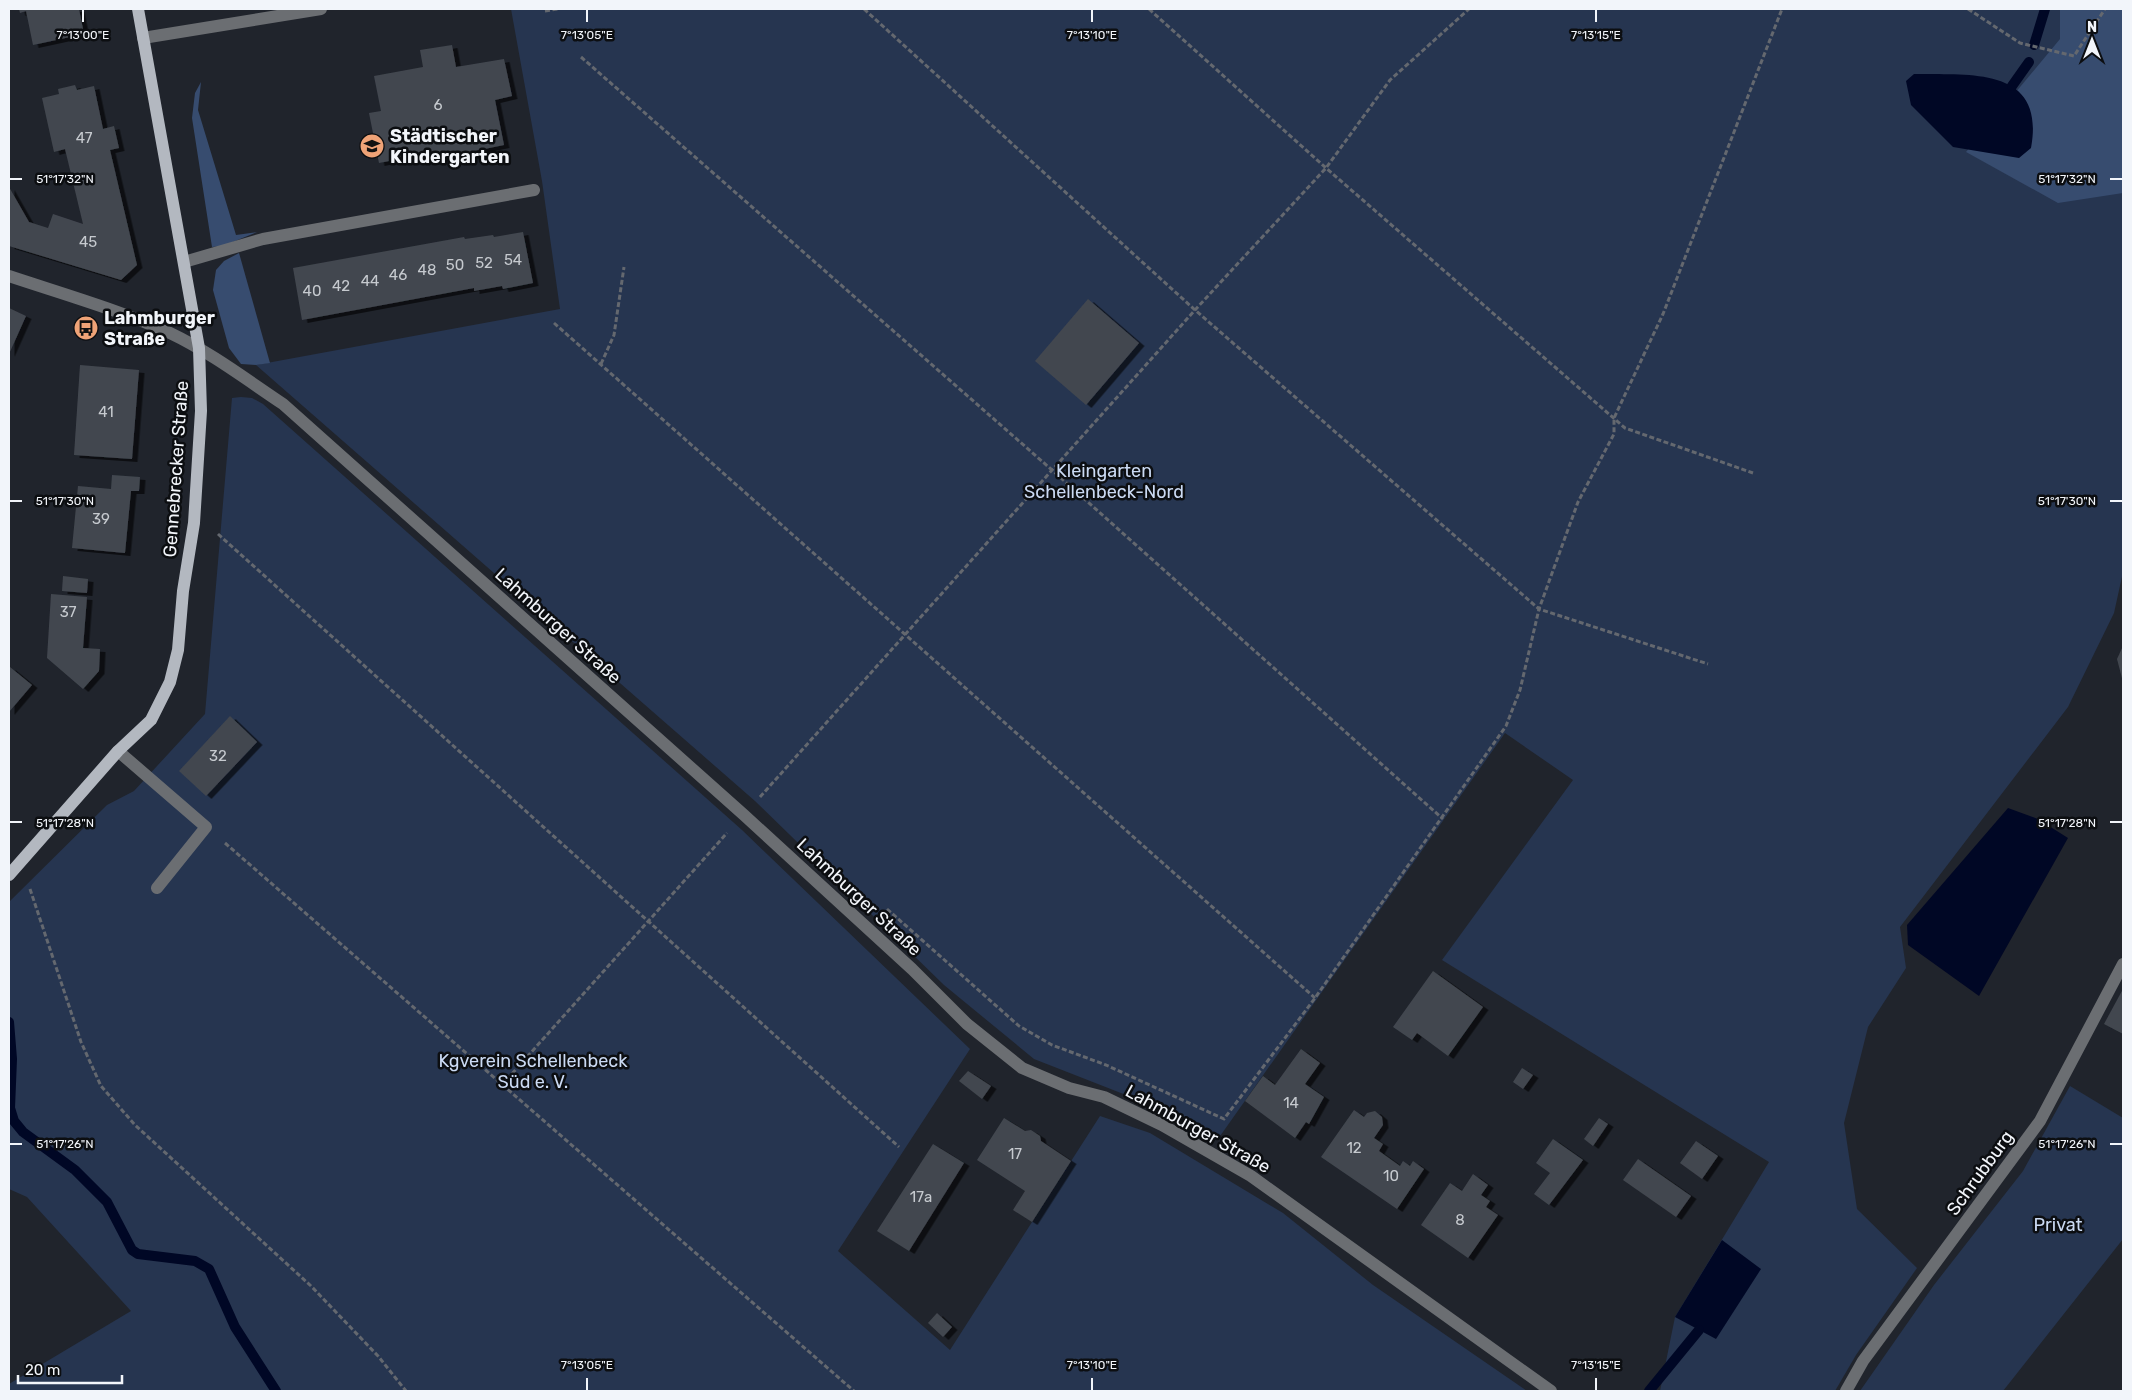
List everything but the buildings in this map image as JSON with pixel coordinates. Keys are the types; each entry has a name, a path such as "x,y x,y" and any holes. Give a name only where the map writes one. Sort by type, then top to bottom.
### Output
{"main road":[{"name":"Gennebrecker Straße","path":"9,875 118,751 151,720 170,682 178,650 183,591 194,523 201,411 199,348 138,9"}],"street":[{"path":"143,38 321,9"},
{"path":"184,262 263,239 534,190"},
{"name":"Lahmburger Straße","path":"9,276 107,309 170,333 199,348 284,404 744,815 912,970 967,1024 1022,1068 1069,1088 1104,1098 1162,1125 1251,1176 1551,1391"},
{"path":"118,751 206,827 157,888"},
{"name":"Schrubburg","path":"1846,1391 1863,1361 2040,1121 2123,964"}],"path":[{"path":"545,11 558,9"},
{"path":"864,9 1195,310 1540,609 1708,664"},
{"path":"1150,9 1326,168 1625,428 1753,473"},
{"path":"502,1085 1195,310 1326,168 1390,80 1469,9"},
{"path":"886,909 1019,1026 1052,1045 1106,1065 1224,1119 1315,998 1443,819 1506,726 1520,690 1540,609 1578,502 1614,434 1614,418 1663,314 1782,9"},
{"path":"1968,9 2020,44 2074,56 2105,9"},
{"path":"581,57 1052,470 1443,819"},
{"path":"601,364 614,335 624,267"},
{"path":"554,323 1315,998"},
{"path":"194,523 221,536 899,1147"},
{"path":"760,797 767,804"},
{"path":"206,827 854,1391"},
{"path":"21,862 81,1042 101,1086 135,1125 311,1286 378,1356 406,1391"}],"green space":[{"name":"Kleingarten Schellenbeck-Nord","path":"511,9 2123,9 2123,572 2114,613 2068,707 1900,927 1906,968 1868,1027 1844,1123 1857,1209 1917,1268 1856,1355 1835,1391 1660,1391 1675,1317 1769,1162 1442,960 1573,780 1505,733 1218,1139 1149,1104 1034,1059 944,985 755,801 256,365 560,309 542,181","holes":["1975,142 2045,195 1967,152"]},
{"name":"Kgverein Schellenbeck Süd e. V.","path":"232,398 252,398 263,404 742,830 970,1049 838,1251 950,1350 1100,1116 1150,1133 1283,1213 1373,1285 1527,1391 9,1391 9,1384 131,1311 27,1197 9,1189 9,902 107,805 134,791 205,714"},
{"name":"Privat","path":"2070,1086 2123,1118 2123,1239 2003,1391 1860,1391 1934,1285 2023,1171"}],"shaded area":[{"path":"2060,9 2123,9 2123,193 2058,203 1966,152 2060,39"},
{"path":"1914,74 1980,76 1999,81 2015,89 2027,102 2033,121 2031,148 2019,158 1953,147 1911,105 1906,81"},
{"path":"201,82 198,110 236,235 257,232 223,246 212,247 192,118 195,93"},
{"path":"239,253 270,363 256,365 241,364 229,348 213,290 216,270 224,261"},
{"path":"2008,808 2038,819 2068,838 1979,996 1908,945 1907,925"},
{"path":"1722,1240 1761,1269 1716,1339 1675,1317"}],"waterway":[{"path":"2034,45 2045,9"},
{"path":"2012,86 2029,62"},
{"path":"9,1022 12,1059 10,1108 14,1121 23,1132 75,1170 107,1202 132,1250 138,1254 195,1261 209,1269 235,1327 276,1391"},
{"path":"1649,1391 1699,1330"}],"place":[{"name":"Städtischer Kindergarten","path":"372,146"},
{"name":"Lahmburger Straße","path":"86,328"}]}
